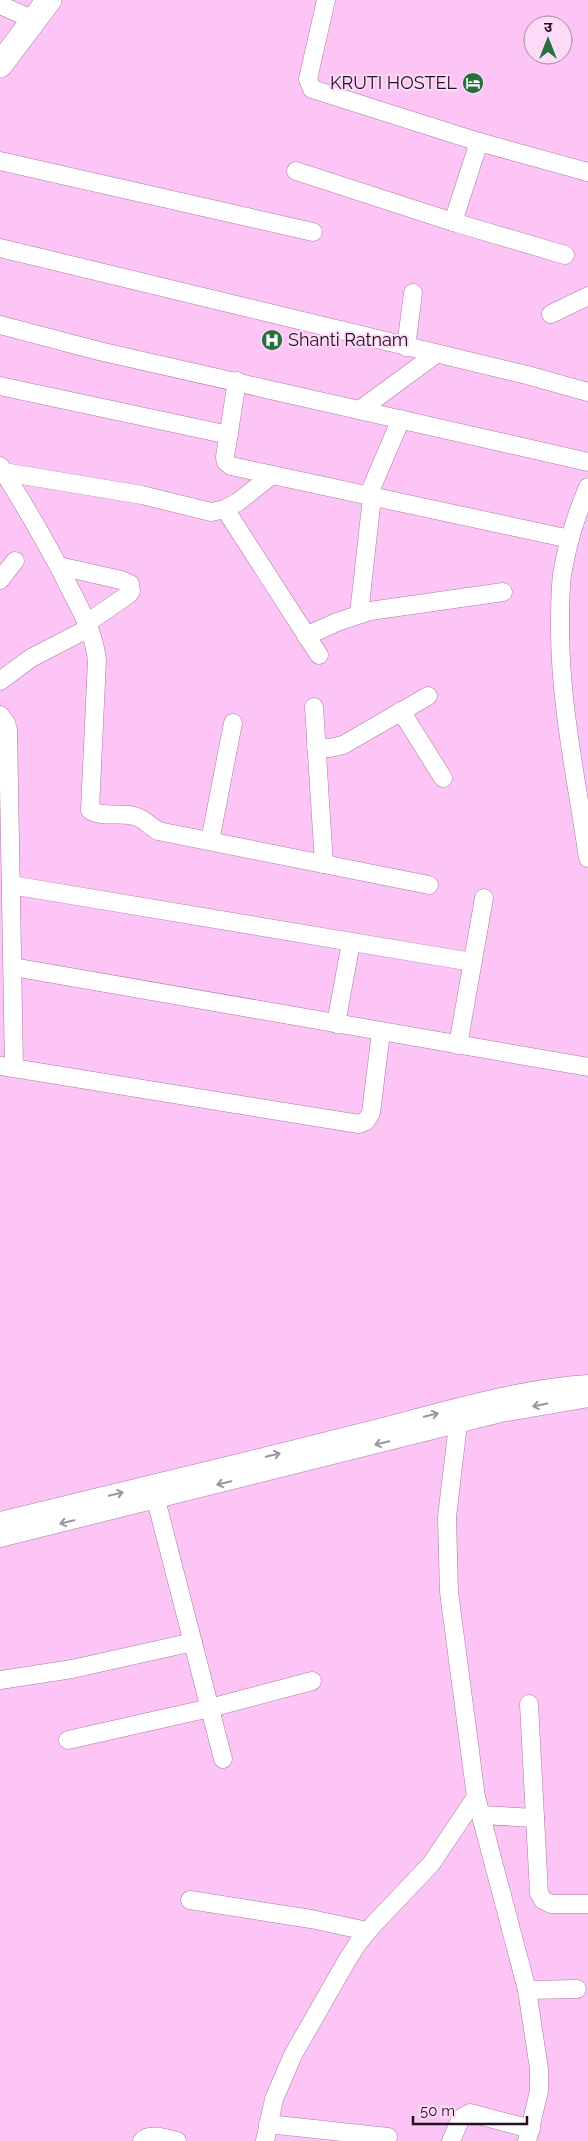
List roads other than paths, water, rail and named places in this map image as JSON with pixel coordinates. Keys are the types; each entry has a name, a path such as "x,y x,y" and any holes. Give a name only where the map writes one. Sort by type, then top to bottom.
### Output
{"highway":[{"path":"0,65 49,0"}],"street":[{"path":"326,0 308,79 312,89 479,142 588,172"},
{"path":"0,4 34,20"},
{"path":"453,222 479,142"},
{"path":"0,161 314,232"},
{"path":"296,171 453,222 565,254"},
{"path":"0,248 588,392"},
{"path":"406,347 413,293"},
{"path":"551,314 588,296"},
{"path":"0,325 99,351 588,462"},
{"path":"361,409 436,354"},
{"path":"237,381 225,456 226,462 231,466 570,539"},
{"path":"0,386 229,435"},
{"path":"359,614 370,497 401,419"},
{"path":"2,469 142,495 211,512 225,510 272,475"},
{"path":"2,469 35,522 59,566 94,640 96,660 90,810 95,813 140,817 158,831 429,885"},
{"path":"588,487 570,539 562,576 560,645 566,712 588,858"},
{"path":"225,510 319,655"},
{"path":"0,580 15,561"},
{"path":"0,681 31,658 88,625 129,594 132,587 126,582 59,566"},
{"path":"306,636 359,614 399,606 503,592"},
{"path":"316,747 330,748 343,745 428,696"},
{"path":"314,707 324,864"},
{"path":"401,712 443,778"},
{"path":"0,715 6,722 8,730 4,772 11,885 12,967 7,1067 359,1124 366,1121 371,1113 381,1032"},
{"path":"210,842 233,722"},
{"path":"11,885 472,962"},
{"path":"458,1045 484,898"},
{"path":"336,1024 351,942"},
{"path":"12,967 587,1069"},
{"path":"0,1520 185,1477 466,1406 527,1392 588,1384"},
{"path":"0,1538 458,1424 547,1404 588,1398"},
{"path":"451,2141 460,2118 470,2113 529,2135 539,2091 538,2069 527,1990 476,1797 447,1567 447,1517 458,1424"},
{"path":"156,1500 223,1759"},
{"path":"0,1680 72,1668 193,1642"},
{"path":"68,1740 210,1708 312,1681"},
{"path":"529,1704 539,1893 543,1900 551,1904 588,1904"},
{"path":"388,2137 267,2132 274,2099 293,2055 346,1962 368,1931 431,1864 476,1797"},
{"path":"481,1815 535,1818"},
{"path":"190,1900 311,1919 368,1931"},
{"path":"527,1990 577,1989"},
{"path":"142,2141 146,2137 154,2136 177,2141"}],"place":[{"name":"KRUTI HOSTEL","path":"473,83"},
{"name":"Shanti Ratnam","path":"272,340"}]}
